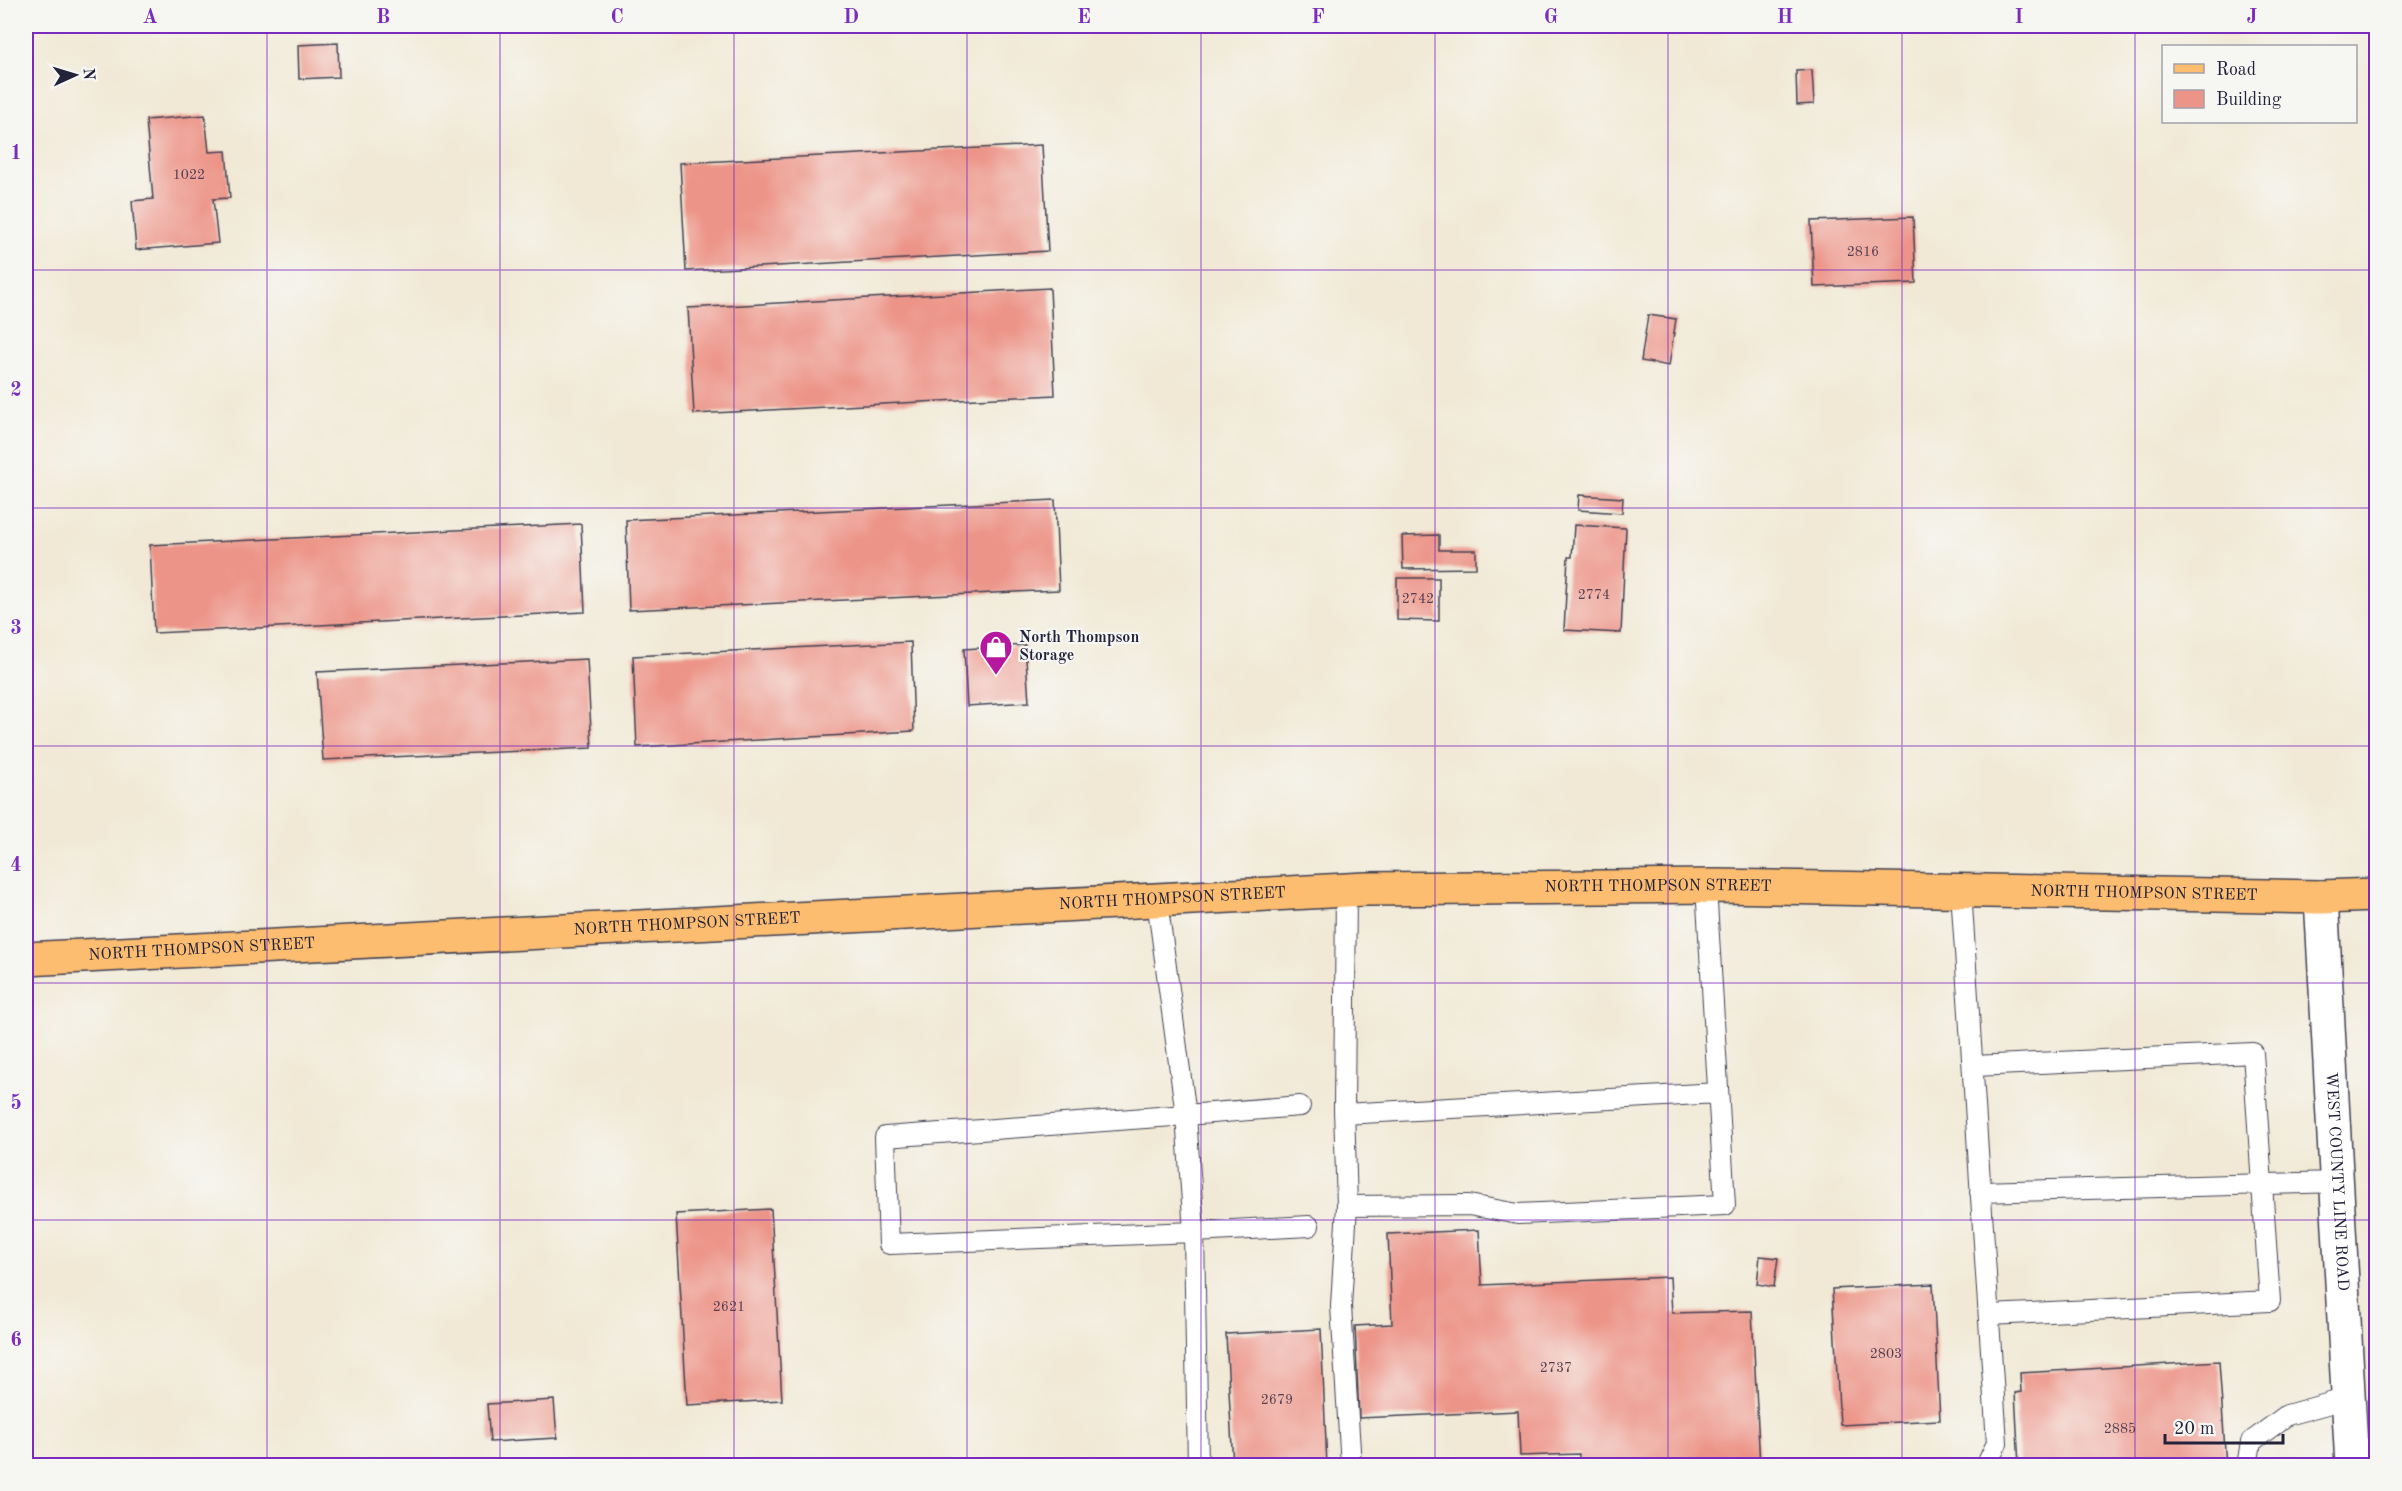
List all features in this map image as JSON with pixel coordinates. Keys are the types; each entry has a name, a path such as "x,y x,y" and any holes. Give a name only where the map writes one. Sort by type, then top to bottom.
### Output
{"main road":[{"name":"NORTH THOMPSON STREET","path":"26,959 1346,891 1706,886 2321,897 2376,895"}],"street":[{"name":"WEST COUNTY LINE ROAD","path":"2321,897 2352,1466"}],"lane":[{"path":"1347,1206 1469,1205 1518,1214 1725,1205 1706,886"},
{"path":"1961,890 1997,1443 2005,1466"},
{"path":"1346,891 1344,1114 1347,1206 1341,1306 1351,1466"},
{"path":"1157,900 1186,1115 1194,1232 1198,1466"},
{"path":"1974,1066 2253,1053 2263,1182 2270,1301 1990,1315"},
{"path":"1344,1114 1718,1093"},
{"path":"1300,1106 885,1137 889,1244 1309,1226"},
{"path":"1980,1191 2263,1182 2337,1182"},
{"path":"2247,1466 2251,1442 2287,1415 2349,1398"},
{"path":"1986,1466 1997,1443"}],"building":[{"path":"338,43 339,77 299,79 298,45"},
{"path":"1812,70 1814,104 1797,105 1796,71"},
{"path":"205,115 209,152 226,151 230,198 213,199 218,243 136,250 132,201 153,199 146,120"},
{"path":"1042,145 1048,251 686,271 680,163"},
{"path":"1913,217 1916,283 1814,287 1811,221"},
{"path":"1050,288 1055,395 694,414 688,308"},
{"path":"1648,315 1676,319 1669,366 1641,361"},
{"path":"1579,495 1623,498 1622,513 1578,510"},
{"path":"1055,500 1059,590 629,610 626,520"},
{"path":"581,524 585,612 154,633 150,545"},
{"path":"1574,525 1626,528 1621,633 1564,630 1568,557 1572,557"},
{"path":"1439,535 1439,550 1476,550 1476,568 1403,569 1402,536"},
{"path":"1397,578 1439,578 1439,621 1397,620"},
{"path":"911,642 914,731 637,747 633,656"},
{"name":"North Thompson Storage","path":"1025,645 1029,702 967,706 964,649"},
{"path":"587,659 592,748 323,760 317,672"},
{"path":"771,1209 782,1400 687,1405 676,1214"},
{"path":"1479,1230 1482,1285 1670,1277 1672,1313 1752,1311 1760,1466 1579,1466 1579,1454 1520,1456 1518,1411 1359,1418 1355,1326 1392,1324 1388,1234"},
{"path":"1760,1256 1778,1258 1774,1287 1757,1284"},
{"path":"1933,1284 1940,1420 1840,1425 1832,1289"},
{"path":"1321,1329 1327,1466 1233,1466 1226,1334"},
{"path":"2219,1361 2226,1466 2019,1466 2015,1393 2021,1392 2020,1373"},
{"path":"554,1400 557,1438 490,1442 487,1404"}],"place":[{"name":"North Thompson Storage","path":"996,676"}]}
